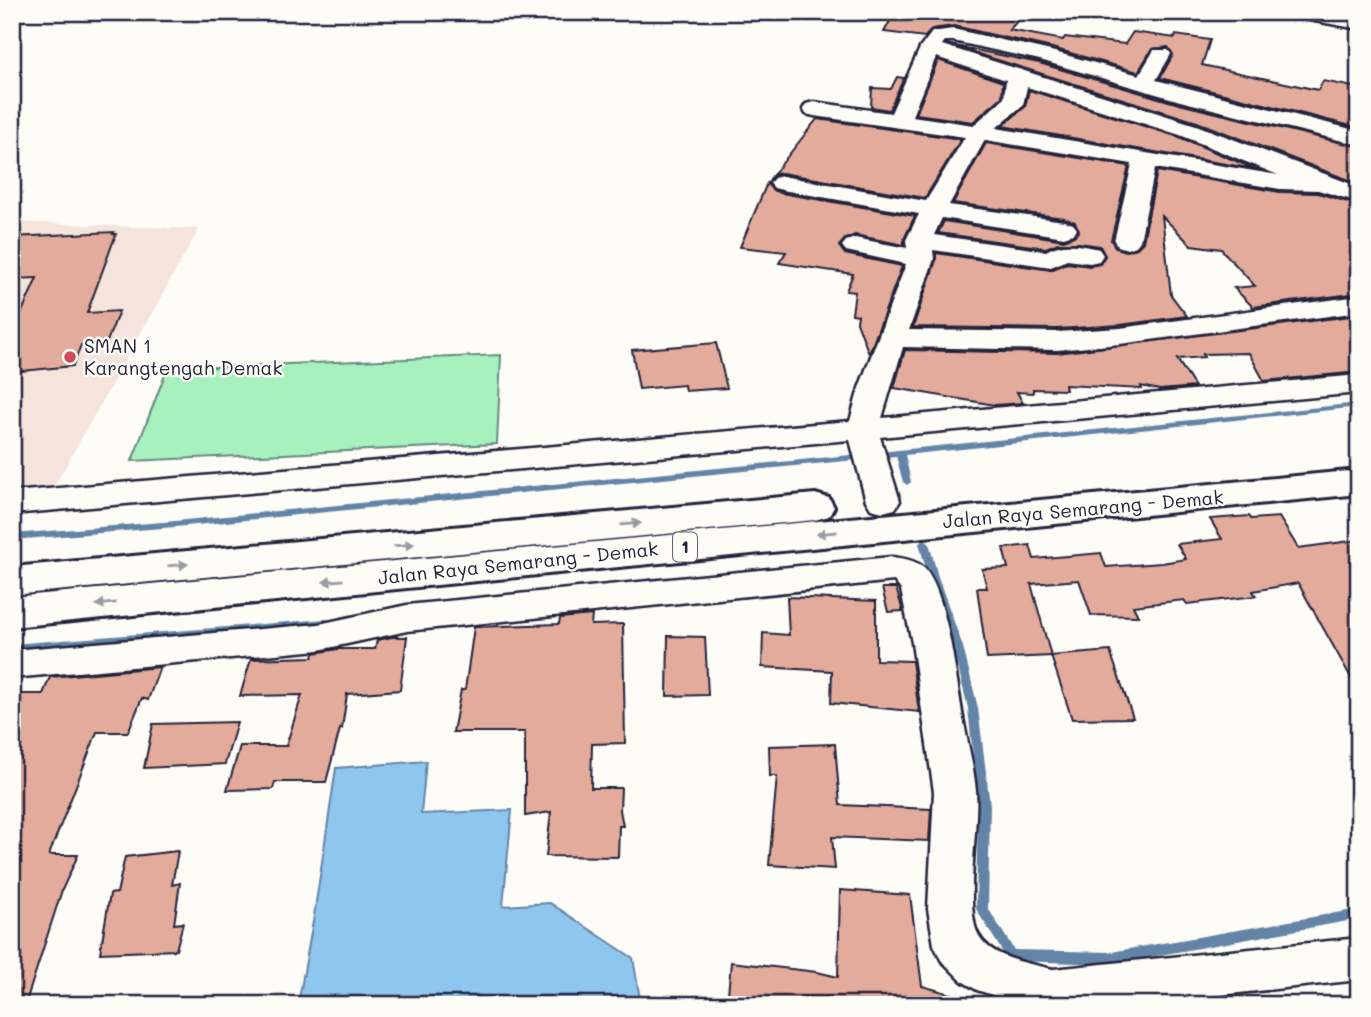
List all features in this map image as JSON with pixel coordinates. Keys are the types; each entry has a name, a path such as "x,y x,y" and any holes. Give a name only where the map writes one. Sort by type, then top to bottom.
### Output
{"highway":[{"name":"Jalan Raya Semarang - Demak","path":"12,612 464,593 1359,459"},
{"name":"Jalan Raya Semarang - Demak","path":"12,580 882,532 1359,482"}],"street":[{"path":"1298,12 1359,23"},
{"path":"898,121 930,48 939,36 964,36 1359,138"},
{"path":"930,48 1017,78 1161,121 1239,148 1317,183 1356,194"},
{"path":"1144,84 1161,54"},
{"path":"1017,78 1016,100 979,132 948,182 920,250 863,435 882,532 902,570 912,576 919,590 931,643 955,793 950,909 957,945 978,966 994,975 1054,998 1359,959"},
{"path":"1127,242 1137,158 1161,121 1188,96"},
{"path":"814,109 979,132 1280,182 1317,183"},
{"path":"782,183 936,211 1064,229"},
{"path":"855,246 1051,259 1062,252 1090,255"},
{"path":"892,338 1057,341 1120,336 1359,304"},
{"path":"12,503 506,458 863,435 1359,384"},
{"path":"12,664 319,637 407,618 464,593"}],"shaded area":[{"name":"SMAN 1 Karangtengah Demak","path":"12,222 199,229 55,485 12,490"}],"green space":[{"path":"501,355 497,444 132,461 167,369"}],"water":[{"path":"426,761 421,814 512,810 503,906 550,903 633,958 641,1005 298,1005 336,768"}],"building":[{"path":"895,12 997,12 1021,17 1009,30 1063,40 1065,37 1125,44 1133,32 1210,40 1202,65 1318,90 1323,81 1359,88 1359,128 1160,78 1173,55 1168,47 1152,49 1138,72 1052,48 954,26 932,29 925,37 884,32"},
{"path":"946,44 1039,63 1179,104 1359,147 1359,184 1197,122"},
{"path":"938,60 1003,82 1002,97 973,122 916,114"},
{"path":"897,77 904,78 889,110 871,107 872,88 891,89"},
{"path":"1029,90 1179,137 1255,169 1002,126 1025,107"},
{"path":"817,119 961,139 925,198 782,173 773,175 769,180"},
{"path":"986,143 1129,166 1111,240 1116,248 1126,251 1137,248 1143,242 1157,171 1280,192 1318,193 1351,203 1358,202 1359,293 1253,307 1234,288 1255,286 1221,249 1191,245 1162,216 1171,295 1187,316 1120,325 1057,329 913,327 936,253 1051,270 1067,263 1090,266 1100,264 1105,256 1100,246 1079,243 1058,243 1046,248 938,233 944,221 1064,240 1079,231 1075,222 1064,218 953,203"},
{"path":"767,183 772,190 781,193 915,216 904,239 904,245 855,235 845,239 839,246 845,254 902,266 869,354 857,322 858,315 852,314 855,292 846,291 853,274 779,263 786,252 740,247"},
{"path":"114,232 113,234 116,234 87,313 119,311 106,344 81,345 73,366 12,372 12,334 37,278 12,279 12,237"},
{"path":"1359,315 1359,372 1264,381 1249,353 1203,354 1204,357 1177,359 1195,387 1160,390 1141,386 1142,389 1065,385 1066,390 1033,389 1033,393 1017,392 1023,403 995,405 894,388 905,350 1057,353"},
{"path":"716,343 727,388 685,391 684,385 639,389 632,350"},
{"path":"1249,516 1251,519 1279,517 1298,548 1359,540 1359,692 1298,583 1253,591 1256,596 1187,604 1184,600 1133,606 1138,616 1091,615 1079,580 1031,584 1051,656 987,659 977,588 987,588 982,569 1008,568 1003,548 1030,545 1034,559 1101,553 1106,567 1162,563 1186,559 1177,544 1222,539 1210,519"},
{"path":"882,588 896,588 903,611 888,612"},
{"path":"787,597 876,601 876,660 912,661 919,712 831,703 832,671 762,667 763,633 789,635"},
{"path":"592,615 591,625 623,624 625,743 592,744 591,788 621,788 620,810 623,826 619,826 618,857 546,856 551,812 525,816 525,732 453,732 461,690 465,690 474,627 559,624 560,618"},
{"path":"668,636 705,637 708,695 667,696"},
{"path":"407,637 400,690 347,694 342,729 326,782 275,782 273,789 227,790 240,746 286,746 302,695 240,696 251,659 313,657 314,653 338,649 375,649 377,640"},
{"path":"1110,651 1133,718 1072,719 1051,656"},
{"path":"160,667 148,700 142,698 128,732 97,732 49,855 78,855 62,890 25,1005 12,1005 12,694 43,694 50,677"},
{"path":"237,722 225,764 144,768 153,724"},
{"path":"835,744 840,805 931,809 929,841 832,837 835,869 769,865 777,776 770,776 769,746"},
{"path":"178,851 172,885 180,883 174,924 183,923 176,950 100,953 110,894 117,893 125,857"},
{"path":"840,890 910,895 922,986 965,998 965,1005 727,1005 731,962 838,977"}],"waterway":[{"path":"12,537 175,524 801,463 1359,405"},
{"path":"900,453 907,482"},
{"path":"924,543 958,647 973,708 984,805 982,909 1011,955 1111,958 1359,914"},
{"path":"12,648 326,622"}],"place":[{"name":"SMAN 1 Karangtengah Demak","path":"70,357"}]}
